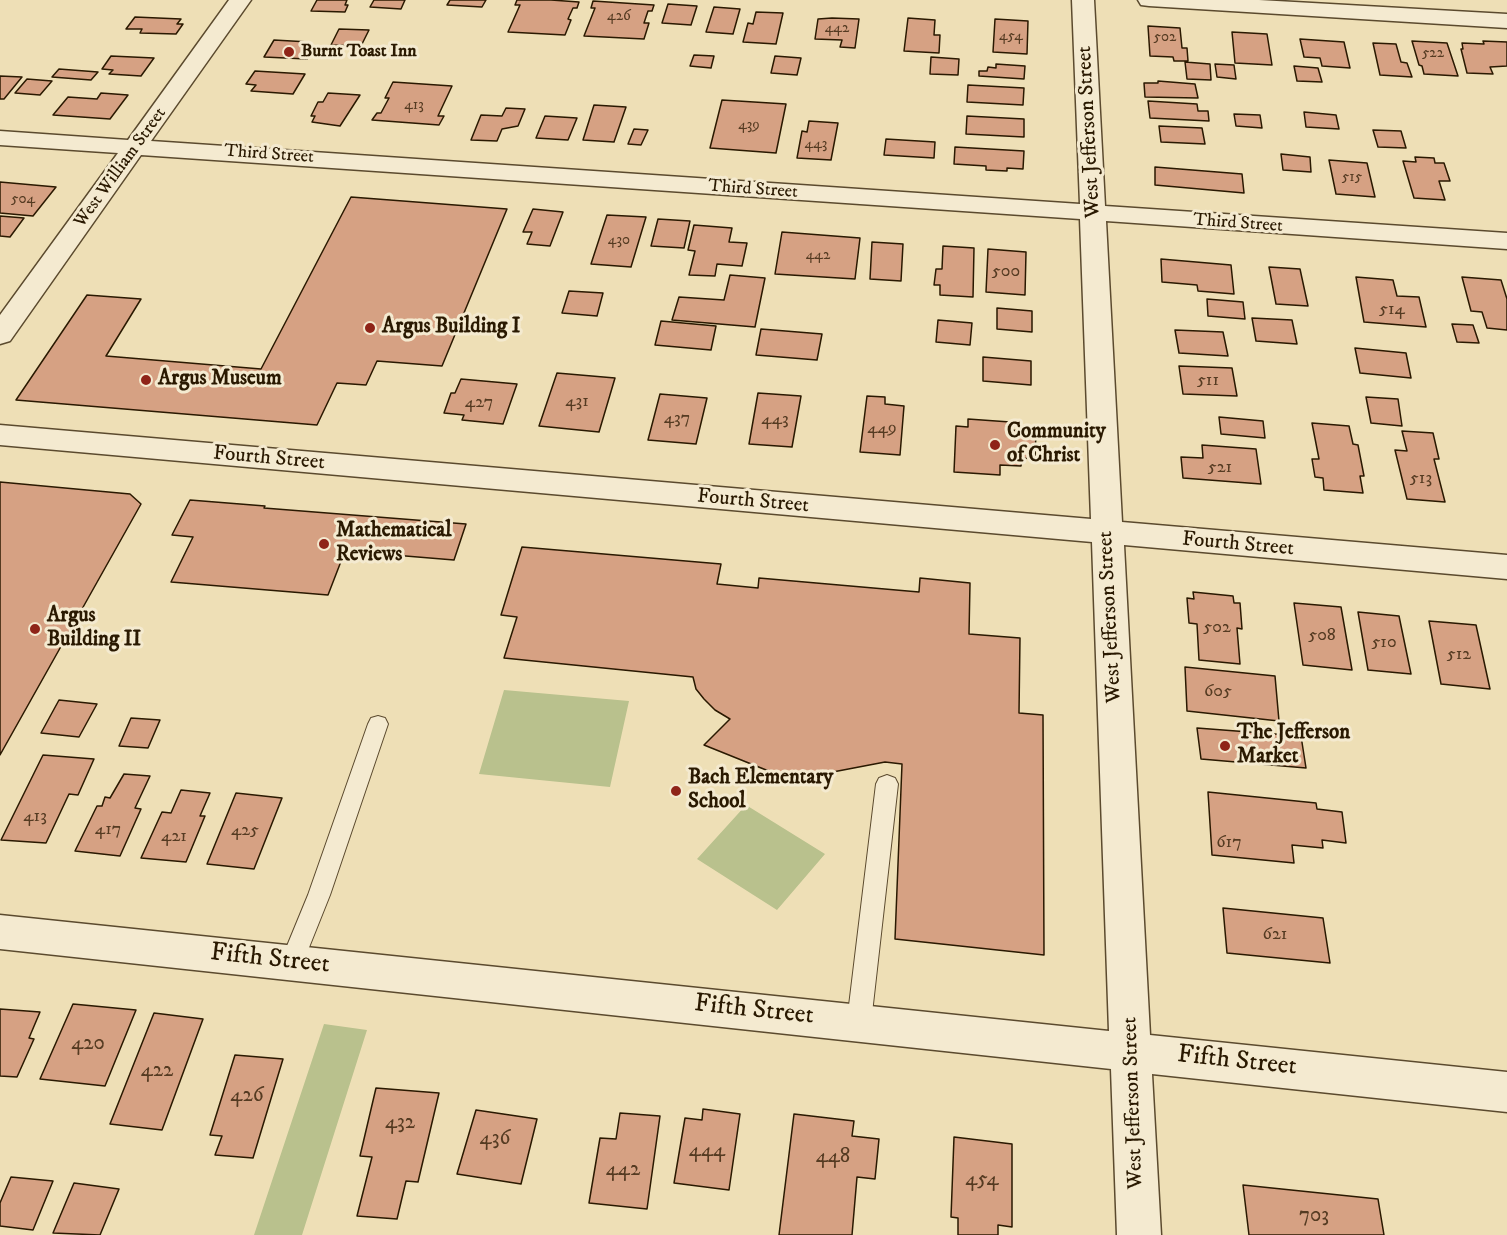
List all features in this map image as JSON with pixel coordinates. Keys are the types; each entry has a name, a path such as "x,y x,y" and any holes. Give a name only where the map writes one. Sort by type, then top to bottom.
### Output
{"street":[{"name":"West William Street","path":"0,335 240,0"},
{"name":"West Jefferson Street","path":"1083,0 1139,1235"},
{"path":"1149,0 1507,21"},
{"name":"Third Street","path":"0,138 1507,241"},
{"name":"Fourth Street","path":"0,435 1107,534 1507,567"},
{"name":"Fifth Street","path":"0,932 1507,1092"}],"lane":[{"path":"292,963 319,895 378,724"},
{"path":"859,1022 887,784"}],"green space":[{"path":"504,690 629,701 610,787 479,774"},
{"path":"746,805 825,854 777,910 697,859"},
{"path":"324,1024 367,1030 302,1235 254,1235"}],"building":[{"path":"317,0 347,0 345,5 348,5 345,12 311,11"},
{"path":"374,0 405,0 401,9 370,7"},
{"path":"450,0 486,0 482,7 447,5"},
{"path":"517,0 579,2 568,19 571,20 565,35 508,32 520,5 515,5"},
{"path":"593,1 654,5 652,11 648,11 644,23 649,23 644,39 584,36 595,8 591,8"},
{"path":"668,4 697,6 691,25 662,23"},
{"path":"714,7 740,9 733,34 706,32"},
{"path":"756,12 783,13 776,44 743,42 748,23 753,24"},
{"path":"135,17 181,19 177,24 183,24 176,34 140,33 142,29 126,29"},
{"path":"908,18 935,20 934,35 940,35 939,53 904,51"},
{"path":"818,19 859,19 855,48 840,47 842,40 815,39"},
{"path":"995,19 1028,21 1027,54 993,52"},
{"path":"1148,26 1180,28 1182,48 1187,48 1188,61 1174,61 1173,57 1150,56"},
{"path":"339,29 369,30 361,46 331,45"},
{"path":"1232,32 1267,34 1272,65 1235,63"},
{"path":"1300,39 1344,42 1350,68 1322,66 1320,58 1304,57"},
{"name":"Burnt Toast Inn","path":"274,40 309,42 306,47 314,48 307,59 264,57"},
{"path":"1412,41 1447,43 1458,76 1424,74"},
{"path":"1483,41 1507,42 1507,66 1490,67 1493,74 1467,73 1461,49 1463,49 1462,43 1484,44"},
{"path":"1373,43 1396,44 1401,62 1407,63 1412,77 1380,75"},
{"path":"694,55 714,56 711,68 690,66"},
{"path":"111,56 154,58 141,76 109,74 113,70 102,69"},
{"path":"775,56 801,58 797,75 771,73"},
{"path":"931,57 959,59 958,75 930,74"},
{"path":"1185,62 1210,64 1211,80 1187,79"},
{"path":"996,64 1025,66 1024,79 979,76 979,71 987,71 988,67 996,68"},
{"path":"1215,64 1234,65 1236,79 1217,77"},
{"path":"1294,66 1318,68 1322,82 1297,81"},
{"path":"59,69 98,72 91,80 52,77"},
{"path":"255,71 305,74 293,94 251,91 256,85 246,84"},
{"path":"0,76 22,77 4,99 0,99"},
{"path":"27,79 52,81 40,95 15,93"},
{"path":"1158,81 1195,84 1198,98 1145,97 1144,83 1158,83"},
{"path":"393,82 452,86 438,116 444,116 439,125 372,120 377,113 381,113 389,98 385,98"},
{"path":"968,85 1024,88 1023,105 967,102"},
{"path":"101,93 128,95 110,119 53,115 68,97 97,99"},
{"path":"328,93 360,95 340,126 312,122 315,116 311,116 318,102 323,102"},
{"path":"722,100 786,104 776,153 710,148"},
{"path":"1148,101 1197,104 1198,111 1208,111 1209,121 1150,118"},
{"path":"594,105 626,107 614,142 583,140"},
{"path":"506,108 525,109 518,126 502,129 497,141 471,140 481,115 502,116"},
{"path":"1304,112 1336,115 1339,129 1306,127"},
{"path":"1234,114 1260,115 1262,128 1236,126"},
{"path":"545,116 577,118 568,140 536,138"},
{"path":"967,116 1024,119 1024,137 966,134"},
{"path":"809,121 838,123 831,160 797,158 802,131 807,132"},
{"path":"1159,126 1202,128 1205,144 1161,142"},
{"path":"634,129 648,130 641,145 628,144"},
{"path":"1373,130 1401,131 1406,148 1378,147"},
{"path":"886,139 935,142 934,158 884,155"},
{"path":"955,147 1024,151 1023,169 986,170 986,166 954,164"},
{"path":"1281,154 1310,157 1311,172 1283,170"},
{"path":"1415,157 1434,158 1435,163 1444,163 1450,181 1439,181 1445,200 1414,198 1403,161 1416,162"},
{"path":"1329,160 1367,163 1375,197 1336,194"},
{"path":"1155,167 1242,174 1244,193 1155,185"},
{"path":"0,182 56,187 33,216 0,213"},
{"name":"Argus Building I","path":"351,197 507,209 442,366 377,361 366,385 337,383 317,425 16,400 87,295 141,299 106,356 261,369"},
{"path":"533,209 563,212 550,246 527,244 532,232 523,232"},
{"path":"607,215 646,217 631,267 591,264"},
{"path":"0,216 24,218 10,237 0,236"},
{"path":"658,219 690,221 684,248 651,246"},
{"path":"694,225 732,228 729,242 747,243 742,266 717,264 715,276 689,275 695,251 688,250"},
{"path":"782,232 860,238 855,279 775,274"},
{"path":"872,242 903,244 901,281 870,279"},
{"path":"943,246 974,248 973,297 940,295 940,285 934,285 936,269 942,269"},
{"path":"988,249 1026,252 1025,295 986,292"},
{"path":"1161,259 1231,265 1234,294 1198,291 1197,285 1162,282"},
{"path":"1269,267 1300,269 1308,306 1276,304"},
{"path":"730,275 765,278 755,327 672,320 679,297 724,300"},
{"path":"1356,277 1393,280 1397,296 1419,297 1426,327 1364,322"},
{"path":"1462,277 1501,280 1507,299 1507,330 1487,328 1482,312 1471,311"},
{"path":"569,291 603,293 597,316 562,313"},
{"path":"1207,299 1243,302 1245,319 1208,316"},
{"path":"997,308 1032,311 1032,332 997,329"},
{"path":"1252,318 1292,320 1297,344 1256,341"},
{"path":"938,320 972,323 970,345 936,342"},
{"path":"661,321 716,326 711,350 655,345"},
{"path":"1452,324 1473,325 1479,343 1457,342"},
{"path":"761,329 822,334 817,360 756,355"},
{"path":"1175,330 1223,332 1228,356 1179,353"},
{"path":"1355,348 1406,353 1411,378 1360,373"},
{"path":"983,357 1031,361 1031,385 983,381"},
{"path":"1179,366 1232,368 1237,396 1183,394"},
{"path":"557,373 615,378 599,432 539,426"},
{"path":"461,379 517,384 503,424 462,420 464,415 444,413 451,393 455,393"},
{"path":"758,393 801,396 792,447 749,444"},
{"path":"660,394 707,398 696,444 648,440"},
{"path":"867,396 885,397 885,404 904,406 900,455 860,452"},
{"path":"1366,397 1398,399 1402,426 1371,423"},
{"path":"1219,417 1263,421 1265,438 1221,434"},
{"name":"Community of Christ","path":"968,419 1010,422 1010,430 1036,432 1035,459 1022,458 1021,466 1000,465 1000,475 954,472 956,426 968,427"},
{"path":"1312,423 1349,426 1353,444 1358,445 1364,476 1360,476 1363,493 1324,490 1323,478 1315,477 1312,459 1319,459"},
{"path":"1402,431 1433,433 1439,459 1434,459 1445,502 1407,499 1395,450 1407,451"},
{"path":"1202,445 1256,449 1261,484 1183,478 1181,457 1203,458"},
{"name":"Argus Building II","path":"0,482 130,494 141,504 0,755"},
{"name":"Mathematical Reviews","path":"190,500 466,524 454,560 345,551 328,595 171,582 193,537 172,535"},
{"path":"522,547 721,564 717,584 758,588 759,578 919,592 920,578 970,583 969,634 1020,638 1019,713 1043,715 1044,955 895,939 902,764 885,762 791,780 704,745 730,719 715,710 704,699 696,689 693,677 504,658 517,617 501,615"},
{"path":"1193,592 1233,596 1234,603 1240,603 1242,629 1237,628 1240,664 1199,660 1197,624 1189,623 1187,598 1194,599"},
{"path":"1294,603 1341,607 1352,670 1303,665"},
{"path":"1358,612 1399,616 1411,674 1368,670"},
{"path":"1429,621 1476,625 1490,689 1441,684"},
{"path":"1185,667 1275,676 1279,721 1187,711"},
{"path":"59,700 97,704 79,737 41,733"},
{"path":"131,718 160,720 148,748 119,746"},
{"path":"1197,728 1301,736 1306,768 1201,759"},
{"path":"43,755 94,759 78,795 69,794 46,843 1,840"},
{"path":"124,774 150,776 135,808 141,809 120,856 75,851 97,806 102,806 105,797 110,798"},
{"path":"181,790 210,793 200,816 205,816 186,862 141,858 162,812 171,813"},
{"path":"1208,792 1316,803 1317,809 1342,812 1346,843 1322,840 1323,848 1292,845 1294,863 1212,855"},
{"path":"236,793 282,798 254,869 207,864"},
{"path":"1223,908 1323,918 1330,963 1227,953"},
{"path":"73,1004 136,1010 105,1086 40,1079"},
{"path":"0,1009 40,1012 29,1038 34,1039 17,1077 0,1076"},
{"path":"154,1013 203,1019 162,1130 110,1124"},
{"path":"235,1055 283,1059 253,1158 215,1155 222,1136 210,1135"},
{"path":"376,1088 439,1093 418,1182 406,1181 397,1219 357,1216 372,1157 360,1156"},
{"path":"703,1109 740,1114 729,1190 674,1183 685,1118 702,1120"},
{"path":"476,1110 537,1119 521,1184 457,1174"},
{"path":"620,1113 660,1116 647,1209 589,1203 600,1138 616,1139"},
{"path":"794,1114 854,1121 852,1136 879,1139 875,1179 857,1177 852,1235 779,1235"},
{"path":"954,1137 1012,1144 1012,1227 998,1225 998,1235 958,1235 958,1218 951,1217"},
{"path":"11,1177 53,1181 33,1230 0,1226 0,1203"},
{"path":"74,1183 119,1189 100,1235 53,1233"},
{"path":"1243,1185 1378,1199 1384,1235 1249,1235"}],"place":[{"name":"Burnt Toast Inn","path":"289,52"},
{"name":"Argus Building I","path":"370,328"},
{"name":"Argus Museum","path":"146,380"},
{"name":"Community of Christ","path":"995,445"},
{"name":"Mathematical Reviews","path":"324,544"},
{"name":"Argus Building II","path":"35,629"},
{"name":"The Jefferson Market","path":"1225,746"},
{"name":"Bach Elementary School","path":"676,791"}]}
